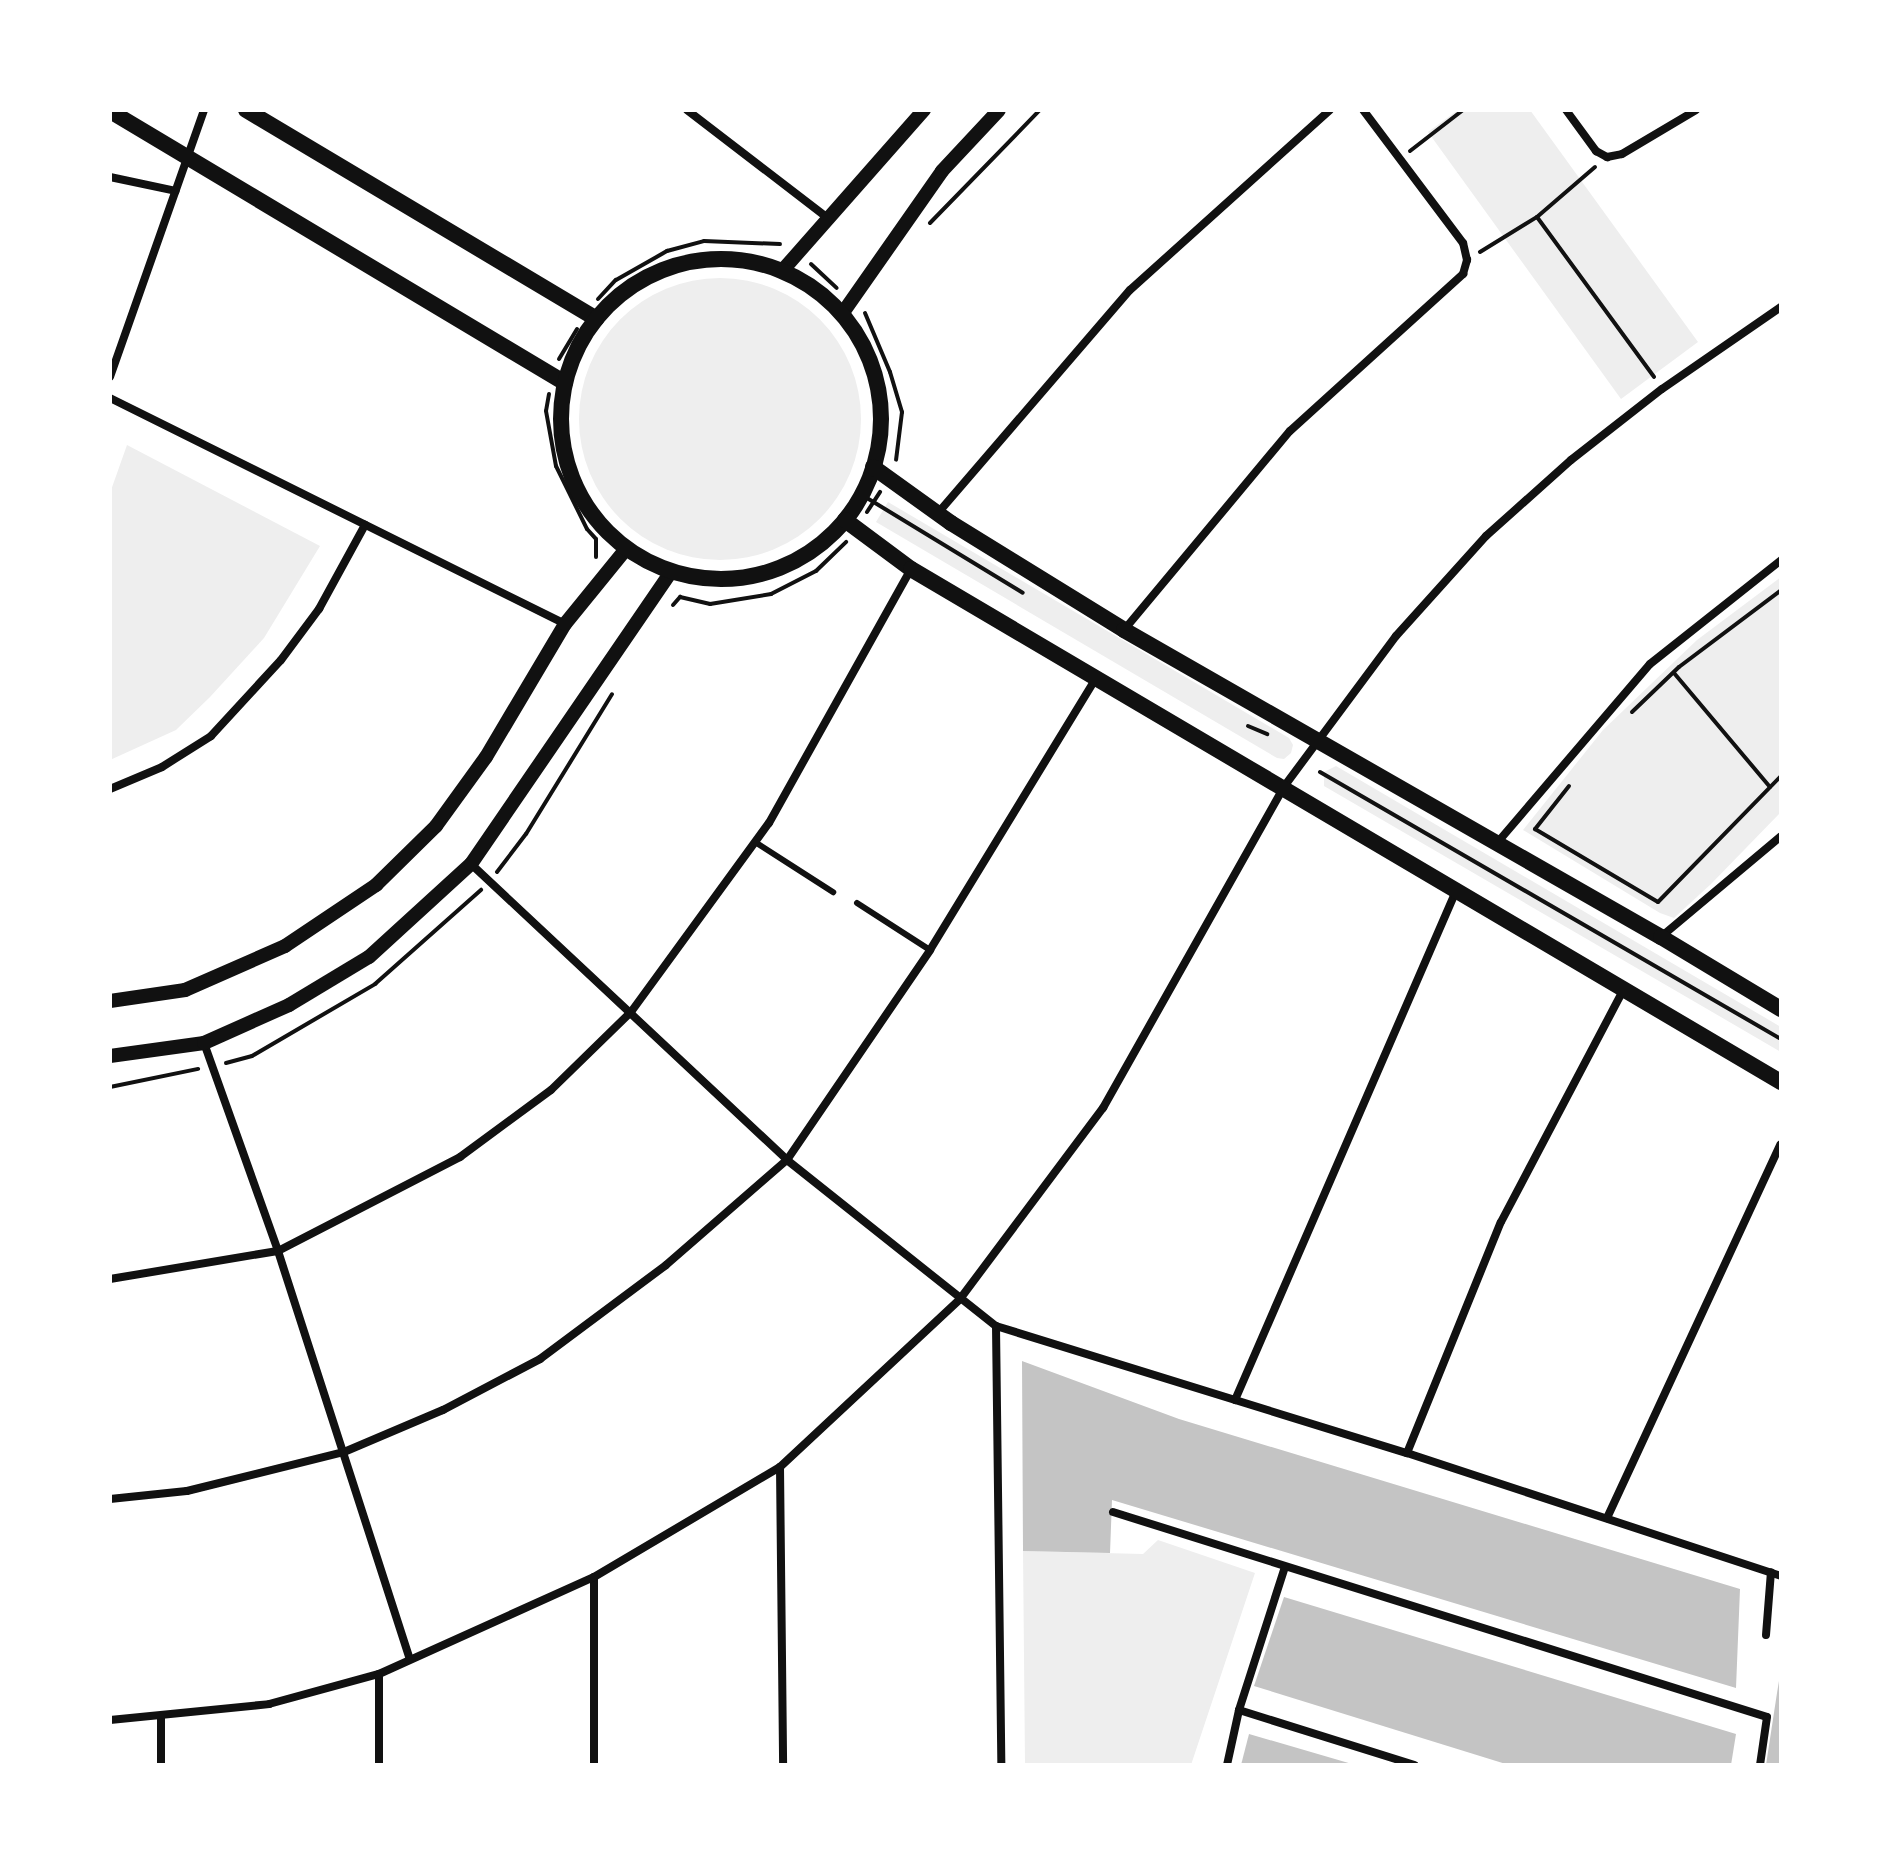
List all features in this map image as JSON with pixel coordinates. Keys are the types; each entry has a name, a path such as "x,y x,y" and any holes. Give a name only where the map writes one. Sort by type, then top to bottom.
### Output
{"main road":[{"path":"246,110 591,316"},
{"path":"110,111 558,379"},
{"path":"711,259 744,260 782,271 846,308 865,351 880,403 880,435 873,467 850,524 784,566 747,578 709,579 671,572 623,553 603,528 571,475 563,445 558,379 578,348 591,316 637,283 678,264 711,259"},
{"path":"873,467 938,514 1124,630 1318,739 1781,1009"},
{"path":"850,524 911,569 1625,987 1781,1082"}],"street":[{"path":"110,377 204,110"},
{"path":"687,110 830,220"},
{"path":"782,271 924,110"},
{"path":"846,308 942,171 999,110"},
{"path":"938,514 1130,290 1330,110"},
{"path":"1124,630 1290,431 1458,281 1467,260 1463,243 1402,157 1363,110"},
{"path":"1566,110 1596,151 1607,157 1622,154 1696,110"},
{"path":"110,177 176,191"},
{"path":"110,1720 269,1704 379,1674 594,1577 780,1467 960,1299 1103,1108 1283,788 1396,636 1486,536 1571,460 1662,389 1781,307"},
{"path":"110,345 120,348"},
{"path":"110,398 565,624"},
{"path":"110,789 162,767 211,736 281,660 319,609 365,525"},
{"path":"110,1001 185,990 285,946 376,885 436,826 486,757 565,624 623,553"},
{"path":"1496,844 1650,664 1781,560"},
{"path":"110,1279 278,1251 460,1157 551,1090 631,1012 755,842 911,569"},
{"path":"110,1056 204,1043 289,1005 369,957 471,864 671,572"},
{"path":"110,1499 187,1491 344,1452 443,1410 540,1359 666,1265 787,1160 930,950 1096,678"},
{"path":"1661,937 1781,836"},
{"path":"471,864 787,1160 996,1326 1407,1453 1781,1576"},
{"path":"1235,1400 1456,890"},
{"path":"1407,1453 1501,1222 1625,987"},
{"path":"204,1043 278,1251 410,1659"},
{"path":"1607,1518 1781,1144"},
{"path":"996,1326 1001,1765"},
{"path":"780,1467 783,1765"},
{"path":"1113,1512 1767,1717 1760,1765"},
{"path":"1227,1765 1239,1710 1285,1567"},
{"path":"1766,1635 1771,1572"},
{"path":"594,1577 594,1765"},
{"path":"379,1674 379,1765"},
{"path":"1239,1710 1415,1765"},
{"path":"161,1717 161,1765"}],"lane":[{"path":"755,842 833,892"},
{"path":"857,903 930,950"}],"path":[{"path":"922,231 1040,110"},
{"path":"1402,157 1463,110"},
{"path":"1467,260 1537,217 1607,157"},
{"path":"1537,217 1662,389"},
{"path":"623,553 596,539 587,529 556,466 546,411 558,379 591,316 616,280 667,251 704,241 731,239 785,245 846,308 864,315"},
{"path":"660,585 680,597 710,604 771,594 816,571 850,524 889,479 899,450 902,412 890,372 864,315 867,306"},
{"path":"594,563 596,539"},
{"path":"1624,719 1674,673 1781,590"},
{"path":"671,607 680,597"},
{"path":"1674,673 1770,787"},
{"path":"110,1087 252,1056 375,984 490,881 526,834 613,692"},
{"path":"1320,772 1781,1039"},
{"path":"1570,785 1535,829 1658,902 1781,776"}],"shaded area":[{"path":"1458,110 1530,110 1698,342 1621,399 1428,132"},
{"path":"720,278 748,281 774,289 820,319 850,365 858,391 861,419 858,447 850,473 820,519 774,549 748,557 720,560 692,557 666,549 620,519 590,473 582,447 579,419 582,391 590,365 620,319 666,289 692,281"},
{"path":"127,445 320,546 264,638 210,697 176,730 110,760 110,493"},
{"path":"888,502 1289,738 1293,745 1291,753 1284,759 1277,758 876,522"},
{"path":"1781,577 1781,812 1711,884 1674,918 1660,913 1523,830 1603,730 1697,640"},
{"path":"1336,766 1781,1027 1781,1052 1324,786 1324,772"},
{"path":"1158,1540 1255,1573 1191,1765 1025,1765 1023,1551 1143,1554"}],"building":[{"path":"1022,1361 1179,1419 1740,1589 1736,1688 1112,1500 1110,1553 1023,1551"},
{"path":"1284,1597 1736,1734 1731,1765 1509,1765 1254,1686"},
{"path":"1779,1681 1781,1765 1766,1765 1777,1693"},
{"path":"1249,1734 1352,1764 1241,1765"}]}
